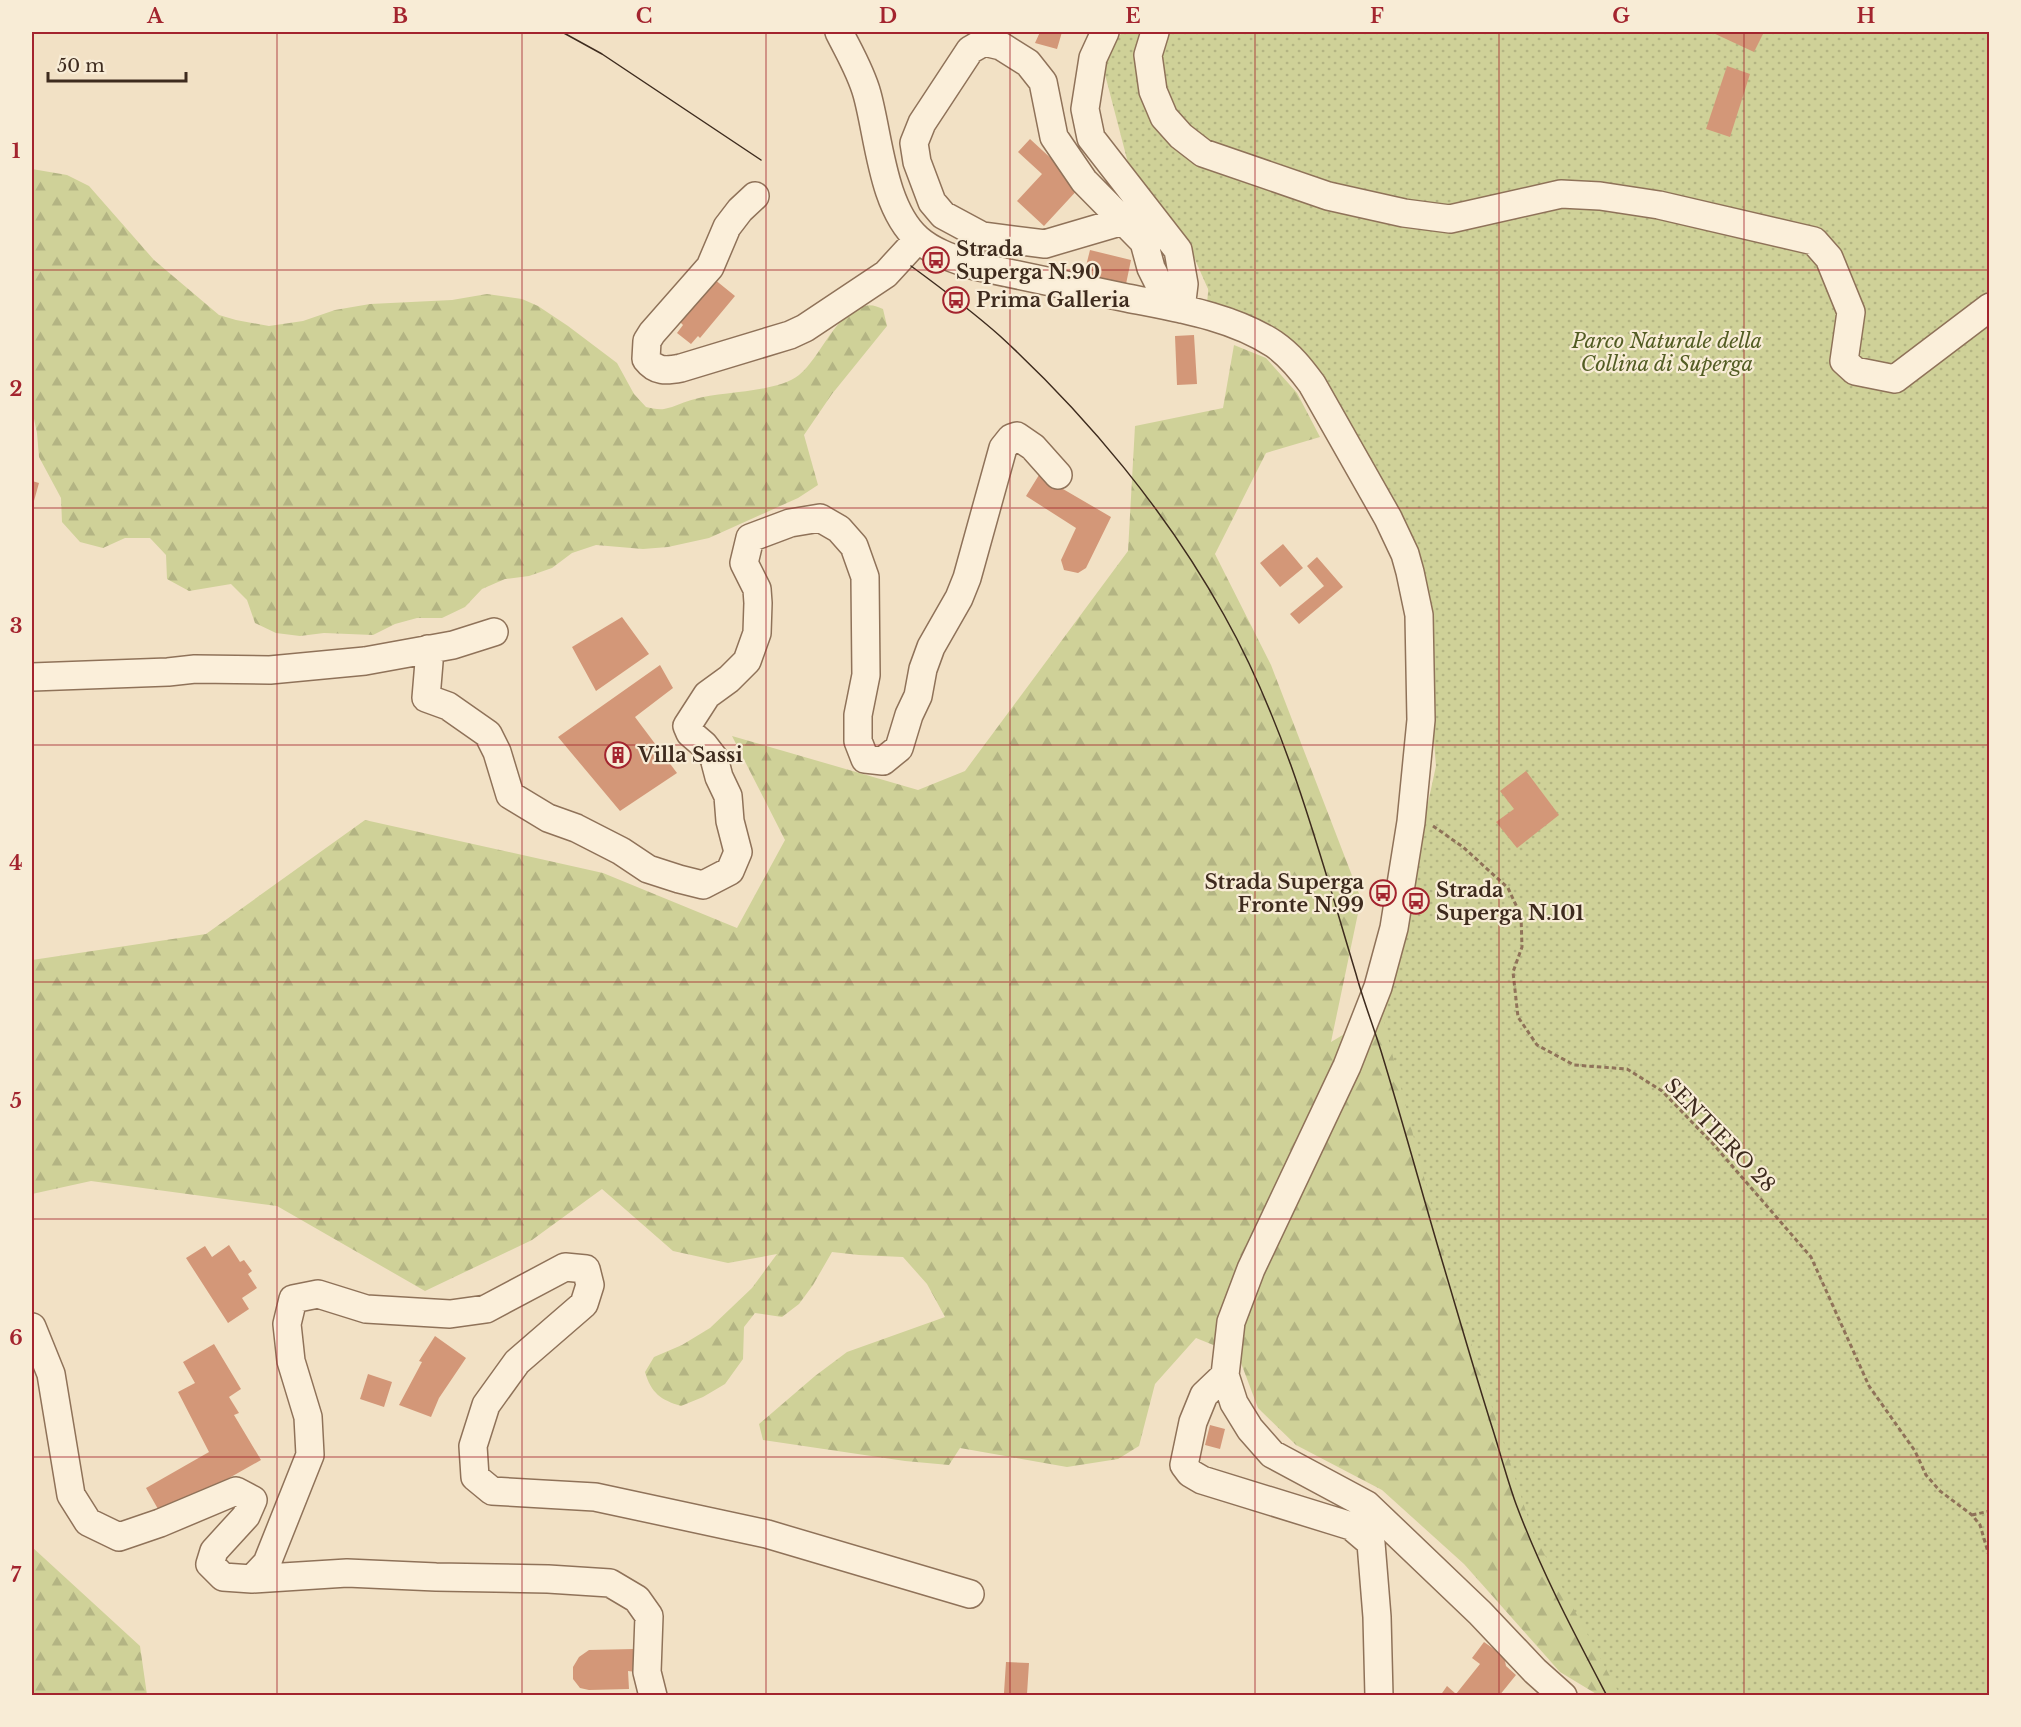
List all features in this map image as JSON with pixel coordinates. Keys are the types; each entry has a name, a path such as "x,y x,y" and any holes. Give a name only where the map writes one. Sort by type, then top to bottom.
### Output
{"street":[{"path":"839,32 860,72 894,203 905,224 918,239 934,250 975,266 1181,309 1238,325 1274,344 1300,367 1312,384 1401,545 1410,572 1419,615 1421,720 1411,822 1394,928 1378,987 1347,1066 1251,1269 1231,1322 1225,1376 1234,1403 1250,1430 1272,1454 1367,1505 1480,1613 1535,1671 1563,1695"},
{"path":"1105,32 1093,58 1085,109 1091,138 1179,250 1184,285 1181,309"},
{"path":"1155,32 1148,55 1153,91 1164,117 1181,136 1203,153 1328,196 1404,213 1450,219 1561,194 1600,196 1659,206 1814,241 1829,258 1851,312 1844,361 1856,371 1895,379 1989,307"},
{"path":"1123,221 1045,244 982,236 943,215 932,202 923,182 914,143 922,123 970,50 984,42 1001,46 1028,63 1043,82 1054,137 1084,181 1144,242 1151,268 1160,286 1181,309"},
{"path":"754,196 727,227 710,267 647,341 646,359 651,366 669,371 790,335 805,328 886,274 918,239"},
{"path":"428,650 426,698 448,706 488,734 510,795 548,818 576,828 621,851 648,869 703,885 729,871 738,852 730,821 728,796 719,777 714,758 687,726 707,695 729,679 747,661 757,633 757,588 744,563 750,538 790,523 820,518 838,529 854,546 865,577 867,605 866,675 858,715 858,741 865,759 883,762 899,748 909,714 918,696 923,669 931,646 959,598 967,578 1003,448 1011,438 1017,436 1033,447 1058,475"},
{"path":"32,677 195,669 270,670 365,661 453,645 494,632"},
{"path":"252,1579 267,1563 310,1455 308,1417 291,1360 287,1323 293,1299 318,1294 366,1310 450,1314 486,1309 565,1267 586,1269 590,1285 584,1304 518,1362 486,1405 473,1446 475,1477 492,1491 595,1497 744,1529 970,1594"},
{"path":"32,1327 51,1374 70,1496 88,1522 119,1537 160,1523 236,1491 253,1500 246,1516 214,1551 210,1564 223,1578 252,1579 347,1573 610,1583 637,1599 649,1616 647,1672 653,1695"},
{"path":"1225,1376 1204,1395 1193,1422 1184,1465 1190,1473 1202,1480 1352,1526 1371,1543 1377,1617 1379,1695"}],"path":[{"name":"SENTIERO 28","path":"1411,822 1429,823 1463,846 1508,888 1521,916 1522,946 1513,972 1518,1017 1537,1045 1574,1065 1627,1069 1662,1091 1714,1145 1811,1257 1869,1386 1915,1451 1926,1475 1940,1491 1972,1515"},
{"path":"1989,1510 1972,1515 1980,1525 1989,1559"}],"green space":[{"name":"Parco Naturale della Collina di Superga","path":"1122,32 1989,32 1989,1695 1620,1695 1533,1533 1450,1278 1382,1014 1436,766 1425,628 1317,370 1216,307 1193,255 1128,163 1102,63"},
{"path":"32,169 67,175 89,186 154,260 219,315 269,326 303,321 335,310 370,304 452,300 487,294 522,299 538,306 568,326 617,363 634,394 646,407 664,409 707,396 763,388 789,381 807,367 844,318 865,306 883,309 887,326 832,394 804,435 818,485 798,498 709,538 668,547 643,549 596,545 572,553 552,568 529,576 505,579 482,589 465,607 442,618 417,618 395,624 373,635 324,633 300,636 276,633 255,623 247,600 231,584 189,591 167,579 166,555 150,538 125,538 103,548 80,542 62,522 61,498 39,457 32,409"},
{"path":"1349,189 1480,192 1602,212 1721,238 1807,250 1824,271 1840,315 1836,349 1839,373 1873,387 1899,386 1989,323 1989,1695 1598,1695 1560,1672 1464,1564 1382,1490 1296,1445 1258,1408 1238,1355 1196,1338 1155,1384 1139,1446 1118,1459 1067,1467 960,1448 949,1465 905,1461 763,1440 759,1424 847,1352 945,1317 927,1284 903,1257 832,1252 799,1304 782,1317 755,1313 744,1327 743,1359 725,1384 681,1406 662,1398 650,1385 645,1372 654,1357 682,1345 710,1328 752,1288 777,1254 728,1263 673,1251 602,1189 532,1240 425,1291 277,1206 91,1181 32,1194 32,960 206,934 365,820 603,873 737,928 785,840 732,736 918,790 965,771 1128,551 1135,426 1223,408 1234,345 1266,358 1297,393 1320,437 1266,453 1215,554 1271,665 1361,899 1331,1042 1398,1002 1488,964 1539,880 1641,828 1715,782 1744,718 1660,725 1507,730 1461,746 1446,725 1431,576 1384,469 1327,360 1284,331 1248,315 1207,303 1211,262 1242,254 1290,256 1428,301 1479,289 1479,261 1344,226"},
{"path":"32,1547 140,1646 147,1695 32,1695"}],"building":[{"path":"1040,32 1062,32 1057,49 1035,43"},
{"path":"1711,32 1764,32 1754,52"},
{"path":"1727,66 1750,74 1730,137 1706,129"},
{"path":"1030,139 1081,186 1044,226 1017,201 1042,174 1018,152"},
{"path":"1090,250 1131,260 1126,284 1084,274"},
{"path":"714,279 735,296 700,338 698,336 691,344 677,333 683,325 679,321"},
{"path":"1194,335 1197,384 1177,385 1175,336"},
{"path":"1039,475 1111,517 1086,568 1078,573 1064,570 1061,560 1076,528 1026,496"},
{"path":"32,481 39,483 32,508"},
{"path":"1283,544 1303,568 1280,587 1260,563"},
{"path":"1317,557 1343,587 1299,624 1290,614 1324,586 1307,566"},
{"path":"622,617 649,654 596,691 572,647"},
{"name":"Villa Sassi","path":"660,665 673,688 635,717 677,773 620,811 558,737"},
{"path":"1526,771 1559,815 1517,848 1496,822 1514,809 1500,791"},
{"path":"229,1245 240,1262 244,1260 252,1271 248,1274 257,1288 242,1298 249,1309 228,1323 186,1258 205,1246 212,1257"},
{"path":"435,1336 466,1358 439,1398 431,1417 399,1405 422,1362 419,1361"},
{"path":"214,1344 241,1389 229,1397 239,1413 234,1415 261,1460 162,1516 146,1488 209,1452 178,1392 195,1383 183,1362"},
{"path":"368,1374 392,1382 384,1407 360,1399"},
{"path":"1210,1425 1225,1429 1220,1449 1205,1445"},
{"path":"1484,1642 1504,1656 1506,1666 1516,1675 1499,1696 1440,1696 1447,1686 1456,1694 1480,1664 1472,1658"},
{"path":"634,1649 636,1672 628,1671 629,1689 589,1690 580,1688 573,1679 573,1667 579,1657 589,1650"},
{"path":"1006,1662 1029,1663 1027,1694 1004,1693"}],"tram line":[{"path":"562,32 602,54 761,160"},
{"path":"911,266 1000,336 1094,432 1177,539 1202,577 1246,658 1284,746 1315,836 1513,1495 1547,1578 1607,1696"}],"place":[{"name":"Strada Superga N.90","path":"936,260"},
{"name":"Prima Galleria","path":"956,300"},
{"name":"Villa Sassi","path":"618,755"},
{"name":"Strada Superga Fronte N.99","path":"1383,893"},
{"name":"Strada Superga N.101","path":"1416,901"}]}
